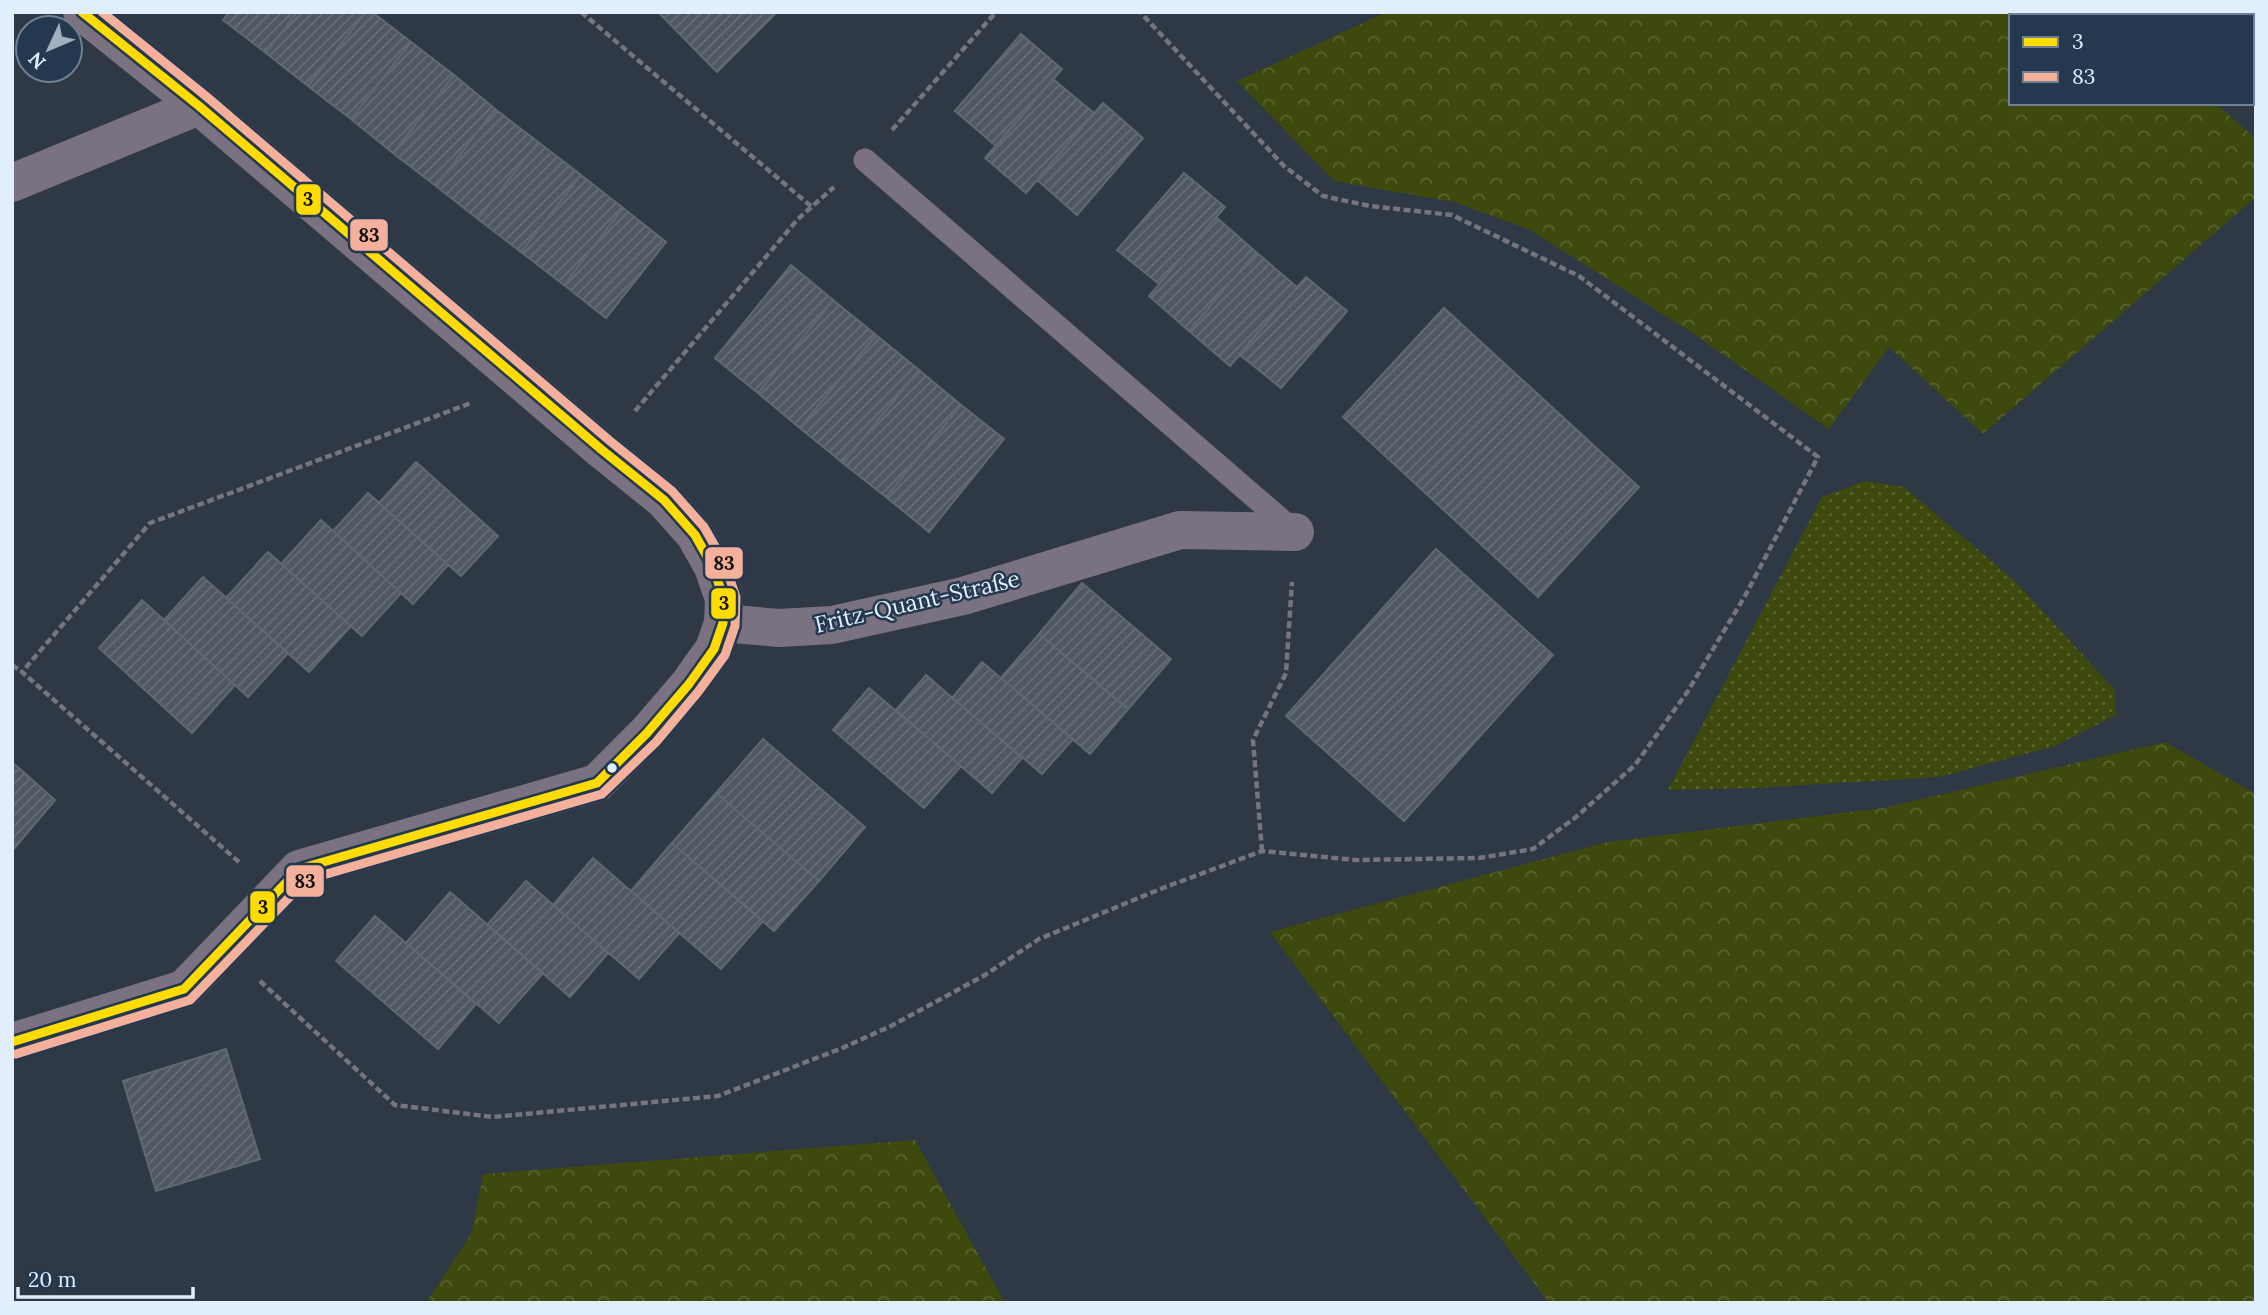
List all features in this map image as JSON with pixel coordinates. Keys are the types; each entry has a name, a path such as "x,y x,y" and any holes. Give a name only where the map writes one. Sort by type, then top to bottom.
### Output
{"street":[{"path":"12,1042 184,989 274,892 299,869 597,783 647,733 688,684 714,649 723,623 724,599 713,567 695,535 664,500 601,450 199,106 82,12"},
{"path":"12,183 199,106"},
{"name":"Fritz-Quant-Straße","path":"723,623 779,628 832,625 963,596 1180,530 1295,532"}],"lane":[{"path":"865,160 1295,532"}],"path":[{"path":"581,12 812,207"},
{"path":"865,160 996,12"},
{"path":"223,948 395,1105 493,1117 718,1096 841,1049 891,1026 985,975 1039,939 1262,851 1356,860 1479,858 1534,849 1576,817 1635,765 1688,691 1745,596 1818,457 1579,276 1452,215 1370,206 1323,196 1284,166 1140,12"},
{"path":"601,450 798,219"},
{"path":"22,672 150,523 524,383"},
{"path":"1262,851 1253,740 1286,673 1295,532"},
{"path":"12,665 274,892"}],"green space":[{"path":"1387,12 2112,12 2114,14 2009,14 2009,105 2217,105 2256,139 2256,197 1983,434 1889,347 1829,429 1691,332 1530,230 1454,202 1334,181 1237,81"},
{"path":"1866,481 1904,487 2016,582 2114,689 2116,715 2055,746 1939,777 1756,788 1668,790 1822,497"},
{"path":"2165,742 2256,794 2256,1303 1549,1303 1270,932 1608,842 1883,808"},
{"path":"915,1140 1005,1303 426,1303 472,1232 483,1174"}],"building":[{"path":"229,12 297,12 266,53 223,20"},
{"path":"297,12 366,12 308,86 266,53"},
{"path":"366,12 372,12 411,42 351,119 308,86"},
{"path":"658,12 777,12 717,72"},
{"path":"1021,34 1062,69 996,146 955,111"},
{"path":"411,42 454,75 393,153 351,119"},
{"path":"454,75 495,109 436,186 393,153"},
{"path":"1053,79 1094,113 1026,193 985,158"},
{"path":"1103,103 1143,138 1077,215 1037,180"},
{"path":"495,109 538,142 478,219 436,186"},
{"path":"538,142 581,175 521,252 478,219"},
{"path":"1184,173 1225,207 1159,284 1117,250"},
{"path":"581,175 623,208 564,285 521,252"},
{"path":"623,208 666,242 606,318 564,285"},
{"path":"1216,217 1256,252 1189,331 1149,296"},
{"path":"1256,252 1297,287 1230,366 1189,331"},
{"path":"791,265 833,300 758,393 715,358"},
{"path":"1306,277 1347,311 1281,388 1239,354"},
{"path":"833,300 876,335 800,428 758,393"},
{"path":"1444,308 1639,487 1538,597 1343,417"},
{"path":"876,335 919,370 843,463 800,428"},
{"path":"919,370 961,405 886,497 843,463"},
{"path":"961,405 1004,439 929,532 886,497"},
{"path":"416,462 498,536 461,576 379,503"},
{"path":"368,493 448,565 413,604 333,531"},
{"path":"321,520 401,593 362,636 281,564"},
{"path":"1436,549 1553,655 1404,821 1286,716"},
{"path":"268,552 351,626 309,672 226,598"},
{"path":"203,577 288,653 248,697 164,620"},
{"path":"1082,583 1171,659 1128,709 1039,634"},
{"path":"142,600 235,685 192,733 99,648"},
{"path":"1039,634 1128,709 1090,754 1001,678"},
{"path":"982,662 1073,739 1042,774 952,698"},
{"path":"926,675 1022,758 992,793 896,710"},
{"path":"869,688 961,766 924,808 833,730"},
{"path":"763,739 865,827 819,881 716,793"},
{"path":"12,762 55,800 12,851"},
{"path":"716,793 819,881 774,931 672,843"},
{"path":"672,843 763,921 721,969 631,891"},
{"path":"593,858 679,933 639,979 553,905"},
{"path":"526,881 608,953 570,997 487,925"},
{"path":"450,892 543,973 499,1023 406,943"},
{"path":"375,916 476,1004 438,1049 336,961"},
{"path":"226,1049 260,1159 156,1191 123,1081"}],"transit line":[{"name":"3","path":"12,1042 184,989 299,869 597,783 647,733 689,684 714,649 723,623 724,599 713,567 695,535 664,500 199,106 82,12"},
{"name":"83","path":"16,1054 190,1000 306,880 602,794 656,742 698,692 725,655 735,626 736,597 724,562 704,527 672,491 207,97 102,12"}]}
